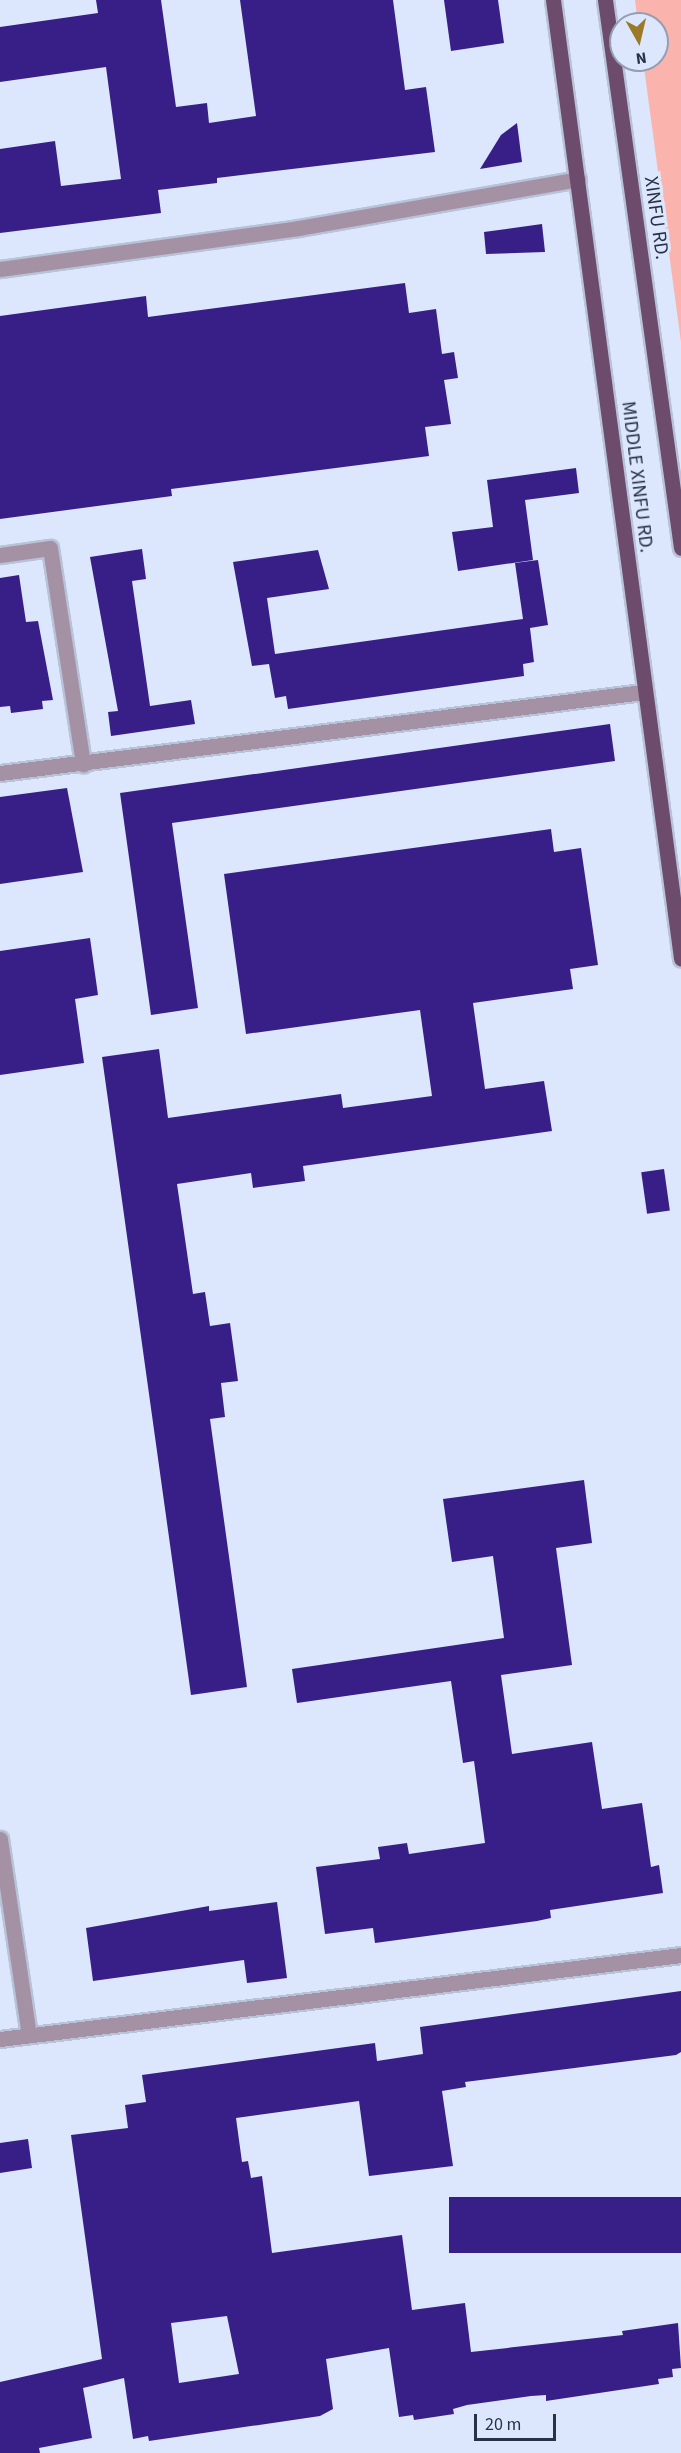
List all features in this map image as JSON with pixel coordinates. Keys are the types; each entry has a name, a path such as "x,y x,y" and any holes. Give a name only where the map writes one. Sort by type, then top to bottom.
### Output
{"main road":[{"name":"MIDDLE XINFU RD.","path":"553,0 643,692 681,958"},
{"name":"XINFU RD.","path":"605,0 681,548"}],"street":[{"path":"0,269 298,228 578,179"},
{"path":"0,555 50,548 83,764"},
{"path":"0,773 643,692"},
{"path":"0,1839 29,2035"},
{"path":"0,2039 681,1955"}],"shaded area":[{"path":"635,0 681,0 681,342 645,72 669,72 669,12 636,12"}],"building":[{"path":"96,0 161,0 176,107 207,103 209,123 256,116 240,0 393,0 405,90 426,87 435,152 217,178 217,183 158,190 161,213 0,233 0,149 55,141 61,186 121,179 106,67 0,82 0,27 98,13"},
{"path":"444,0 498,0 504,43 451,51"},
{"path":"517,123 522,162 480,169 501,135"},
{"path":"542,224 545,252 486,254 484,232"},
{"path":"405,283 409,313 436,309 442,354 454,352 458,378 444,380 451,424 425,427 429,456 171,489 172,496 0,519 0,316 146,296 148,317"},
{"path":"576,468 579,493 525,500 533,560 458,571 452,532 493,527 487,480"},
{"path":"142,549 146,579 132,581 150,706 191,700 195,724 111,736 108,712 118,711 90,557"},
{"path":"318,550 329,589 267,598 275,654 523,619 515,563 538,560 548,625 530,628 534,662 523,664 524,676 288,709 286,696 275,698 269,664 252,666 233,562"},
{"path":"19,575 26,622 38,621 53,700 42,701 43,709 11,713 10,706 0,707 0,578"},
{"path":"610,724 615,761 172,823 198,1008 151,1015 120,793"},
{"path":"67,788 83,872 0,884 0,797"},
{"path":"551,829 554,852 581,848 598,965 570,969 573,989 473,1003 485,1089 544,1081 552,1131 303,1166 305,1181 253,1188 251,1173 177,1184 193,1294 205,1292 210,1326 230,1323 238,1381 221,1383 225,1417 210,1419 247,1687 191,1695 102,1057 159,1049 168,1118 341,1094 343,1108 432,1096 420,1010 246,1034 224,874"},
{"path":"90,938 98,995 75,999 84,1063 0,1075 0,951"},
{"path":"664,1169 670,1211 647,1214 641,1172"},
{"path":"584,1480 592,1543 556,1548 572,1665 501,1675 512,1754 592,1742 602,1809 642,1803 651,1867 659,1865 663,1893 550,1910 551,1918 537,1921 375,1943 373,1928 325,1934 316,1867 380,1859 378,1847 407,1843 409,1854 485,1843 474,1761 463,1763 451,1681 297,1703 292,1669 504,1638 493,1556 452,1562 443,1499"},
{"path":"277,1902 287,1978 247,1983 244,1960 93,1981 86,1928 209,1906 209,1911"},
{"path":"681,1991 681,2052 676,2055 465,2082 466,2087 442,2091 453,2166 369,2176 359,2101 236,2118 242,2162 248,2161 251,2178 262,2176 272,2253 402,2235 412,2310 465,2303 471,2352 623,2335 622,2331 678,2323 681,2368 672,2369 673,2377 658,2379 659,2384 546,2401 546,2395 467,2405 453,2409 454,2414 414,2420 413,2415 399,2417 389,2348 326,2359 333,2409 320,2416 149,2441 148,2436 133,2439 124,2378 83,2388 92,2438 39,2448 40,2453 0,2453 0,2382 102,2359 71,2135 128,2128 125,2105 146,2102 142,2075 375,2043 377,2061 423,2054 420,2027","holes":["227,2316 239,2374 179,2383 171,2323"]},
{"path":"28,2139 32,2168 0,2173 0,2143"},
{"path":"449,2197 681,2197 681,2253 449,2253"}]}
